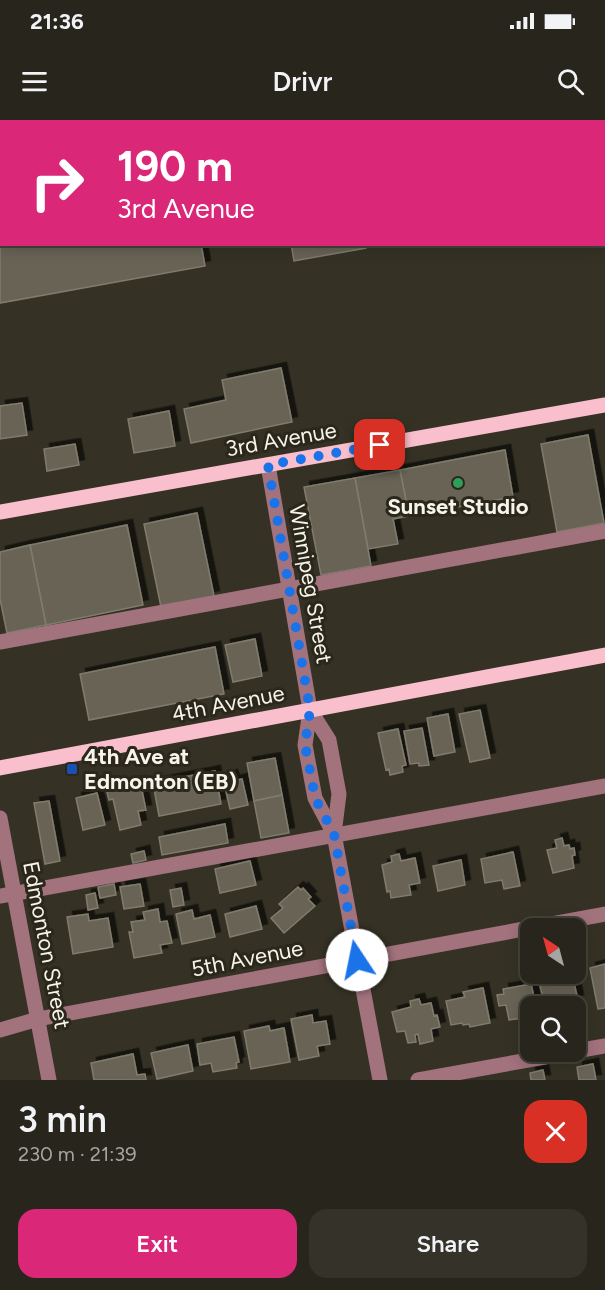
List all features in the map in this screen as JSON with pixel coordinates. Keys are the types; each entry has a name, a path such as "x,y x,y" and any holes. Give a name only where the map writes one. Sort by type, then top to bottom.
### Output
{"main road":[{"name":"3rd Avenue","path":"0,512 605,405"},
{"name":"4th Avenue","path":"0,768 605,655"}],"street":[{"name":"Winnipeg Street","path":"268,465 310,710 305,745 315,798 334,834"},
{"path":"0,642 605,531"},
{"name":"Winnipeg Street","path":"310,710 329,740 339,794 334,834 380,1080"},
{"path":"7,895 605,786"},
{"name":"Edmonton Street","path":"0,818 7,895 38,1019 49,1080"},
{"name":"5th Avenue","path":"0,1029 38,1019 605,915"},
{"path":"586,1049 605,1046"},
{"path":"418,1080 520,1061"}],"building":[{"path":"0,246 201,246 205,266 0,303"},
{"path":"291,246 366,246 366,248 294,261"},
{"path":"281,368 292,422 191,443 184,409 226,400 222,380"},
{"path":"22,403 27,435 0,439 0,406"},
{"path":"169,411 175,446 134,453 128,419"},
{"path":"588,435 604,523 557,532 541,444"},
{"path":"75,444 79,465 47,471 44,449"},
{"path":"505,450 513,497 409,516 400,470"},
{"path":"400,470 409,516 393,519 398,544 368,549 355,478"},
{"path":"355,478 371,566 321,575 304,487"},
{"path":"197,513 214,596 161,607 144,524"},
{"path":"127,525 143,605 46,625 30,545"},
{"path":"30,545 46,625 7,633 0,599 0,552"},
{"path":"255,639 262,676 233,682 225,645"},
{"path":"215,647 224,694 89,720 80,674"},
{"path":"480,710 490,758 470,762 459,714"},
{"path":"448,714 455,752 434,756 427,718"},
{"path":"422,728 429,765 419,766 419,763 410,764 404,731"},
{"path":"398,729 406,765 402,766 403,772 390,775 389,769 386,770 378,733"},
{"path":"275,758 282,795 254,801 247,763"},
{"path":"215,771 221,804 159,816 153,783"},
{"path":"232,775 234,781 242,779 248,805 230,809 223,778"},
{"path":"140,781 146,810 138,811 141,825 120,830 113,799 109,800 106,788"},
{"path":"97,793 105,825 83,830 76,798"},
{"path":"282,795 289,833 261,838 254,801"},
{"path":"49,801 60,861 45,864 34,803"},
{"path":"225,824 228,843 162,855 159,837"},
{"path":"562,838 564,846 569,845 570,849 574,848 575,855 572,856 574,868 553,873 547,850 557,848 555,840"},
{"path":"144,851 146,860 133,863 131,854"},
{"path":"513,852 520,886 504,889 502,880 485,883 481,859"},
{"path":"399,854 401,861 415,858 420,883 409,885 411,895 391,898 390,891 387,892 382,865 392,862 391,856"},
{"path":"461,860 465,885 438,891 433,866"},
{"path":"250,861 256,885 220,893 215,869"},
{"path":"114,884 116,895 100,898 98,887"},
{"path":"140,884 144,906 124,909 120,887"},
{"path":"298,887 301,890 303,888 311,897 308,899 315,906 284,933 271,918 283,908 279,904"},
{"path":"181,888 184,905 173,907 170,890"},
{"path":"95,893 98,908 88,910 86,895"},
{"path":"256,906 262,929 230,937 225,914"},
{"path":"158,909 160,922 167,921 172,943 160,945 162,953 134,958 129,932 133,932 131,922 145,920 143,912"},
{"path":"192,910 194,919 210,915 215,937 182,944 176,914"},
{"path":"88,914 89,921 108,918 113,947 73,954 67,917"},
{"path":"605,964 605,1008 598,1009 590,968"},
{"path":"531,984 534,996 520,996 520,1018 509,1020 506,1005 499,1006 497,995 504,994 503,989"},
{"path":"574,984 577,996 542,996 540,986"},
{"path":"483,988 490,1023 470,1027 469,1024 463,1025 462,1023 451,1025 446,1001 465,997 463,992"},
{"path":"419,999 421,1005 431,1003 440,1027 431,1029 433,1041 420,1044 418,1034 415,1035 416,1042 408,1043 405,1031 397,1032 392,1012 411,1007 410,1001"},
{"path":"312,1015 313,1023 326,1021 330,1044 317,1046 319,1056 299,1060 291,1019"},
{"path":"269,1026 270,1031 284,1028 290,1062 251,1069 244,1031"},
{"path":"234,1037 239,1062 236,1063 237,1068 213,1072 211,1063 200,1065 197,1044"},
{"path":"188,1045 193,1071 157,1079 151,1053"},
{"path":"133,1054 137,1075 145,1074 146,1080 94,1080 91,1063"},
{"path":"593,1064 596,1080 579,1080 577,1067"},
{"path":"543,1070 545,1080 531,1080 530,1073"}],"place":[{"name":"Sunset Studio","path":"458,483"},
{"name":"4th Ave at Edmonton (EB)","path":"72,769"}],"route":[{"path":"357,960 334,834 315,798 305,745 310,710 268,465 380,445"}]}
